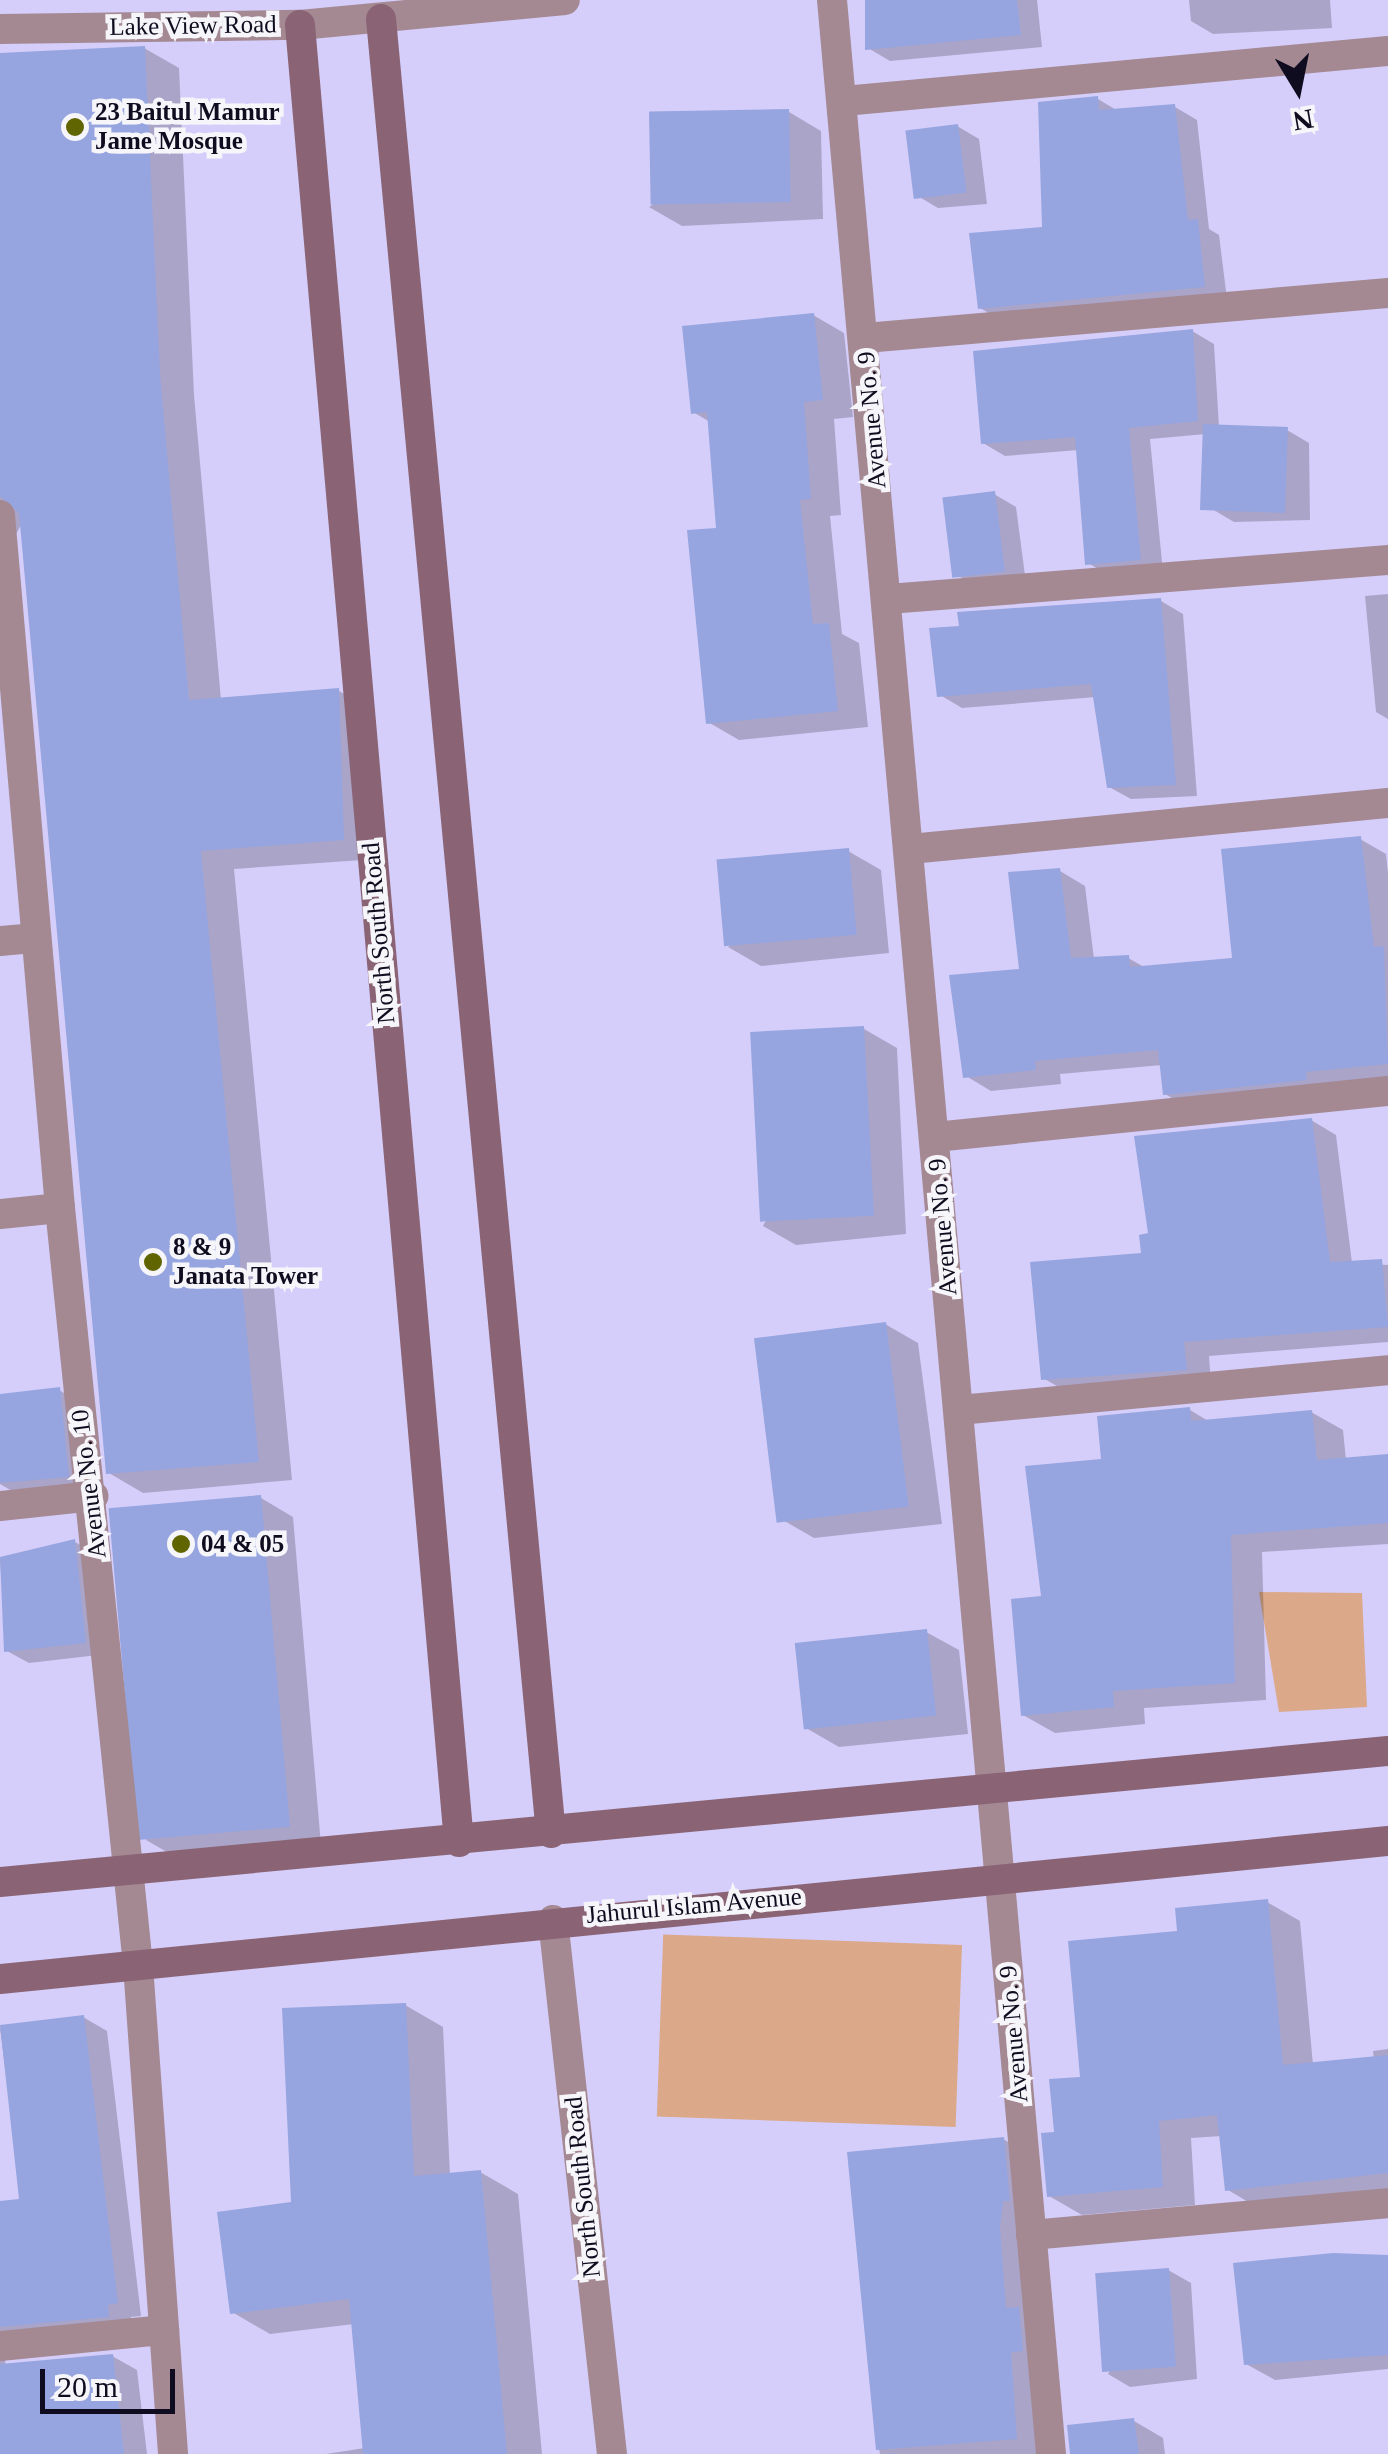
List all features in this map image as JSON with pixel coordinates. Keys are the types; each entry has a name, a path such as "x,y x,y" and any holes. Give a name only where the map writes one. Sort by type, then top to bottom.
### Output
{"street":[{"name":"Lake View Road","path":"0,29 300,25 564,0"},
{"name":"Avenue No. 9","path":"832,0 1051,2454"},
{"path":"382,19 551,1833"},
{"name":"North South Road","path":"300,25 460,1842"},
{"path":"844,101 1388,50"},
{"path":"865,338 1388,293"},
{"name":"Avenue No. 10","path":"0,515 8,686 138,1965 173,2454"},
{"path":"888,599 1388,560"},
{"path":"910,850 1388,804"},
{"path":"0,941 36,938"},
{"path":"936,1136 1388,1092"},
{"path":"0,1214 60,1208"},
{"path":"959,1410 1388,1370"},
{"path":"0,1506 93,1496"},
{"path":"0,1882 460,1842 1388,1751"},
{"name":"Jahurul Islam Avenue","path":"0,1979 553,1920 1388,1842"},
{"name":"North South Road","path":"553,1920 612,2454"},
{"path":"1032,2235 1388,2203"},
{"path":"0,2346 164,2330"}],"shaded area":[{"path":"1259,1592 1362,1593 1367,1707 1279,1712"},
{"path":"663,1935 962,1945 956,2127 657,2116"}],"building":[{"path":"865,0 1017,0 1021,35 865,50"},
{"path":"145,46 160,374 189,700 339,688 344,840 201,851 259,1462 106,1474 19,513 0,496 0,53"},
{"path":"1098,96 1099,110 1175,104 1188,220 1198,219 1205,287 978,309 969,233 1042,227 1038,102"},
{"path":"789,109 791,202 651,204 649,111"},
{"path":"958,124 966,192 914,199 905,130"},
{"path":"814,313 823,400 804,402 811,499 800,500 813,624 829,623 838,711 706,724 687,530 716,528 707,412 691,414 682,326"},
{"path":"1193,329 1198,421 1129,428 1141,560 1085,565 1075,437 981,444 973,351"},
{"path":"1203,424 1288,427 1285,513 1200,510"},
{"path":"995,491 1005,571 952,578 942,497"},
{"path":"1161,598 1176,785 1107,788 1091,684 937,697 929,628 959,626 957,612"},
{"path":"1361,836 1374,947 1384,946 1388,1064 1306,1072 1307,1080 1163,1095 1158,1050 1035,1061 1036,1070 963,1078 949,975 1019,969 1008,872 1060,868 1071,958 1129,955 1130,967 1232,958 1221,849"},
{"path":"849,848 857,935 724,946 717,860"},
{"path":"864,1026 874,1216 760,1222 750,1032"},
{"path":"1312,1118 1330,1262 1382,1259 1388,1327 1184,1342 1187,1370 1041,1380 1030,1262 1141,1253 1139,1235 1148,1233 1134,1136"},
{"path":"886,1322 909,1507 777,1523 754,1338"},
{"path":"60,1387 69,1477 0,1483 0,1394"},
{"path":"1190,1407 1191,1421 1312,1410 1317,1460 1388,1454 1388,1523 1231,1535 1235,1683 1113,1691 1114,1707 1021,1716 1011,1599 1041,1596 1025,1466 1101,1459 1097,1416"},
{"path":"261,1495 290,1827 138,1840 109,1508"},
{"path":"75,1539 86,1643 4,1652 0,1557"},
{"path":"927,1629 936,1716 804,1729 795,1643"},
{"path":"1268,1899 1283,2065 1388,2055 1388,2173 1225,2191 1217,2115 1159,2121 1163,2187 1047,2197 1041,2133 1054,2132 1049,2079 1080,2077 1068,1941 1177,1931 1175,1908"},
{"path":"406,2003 414,2176 481,2170 507,2454 363,2454 349,2299 230,2314 217,2212 291,2202 282,2008"},
{"path":"84,2015 118,2303 108,2305 109,2317 0,2327 0,2201 19,2199 0,2025"},
{"path":"1004,2137 1010,2201 1003,2201 1000,2227 1006,2308 1019,2307 1023,2351 1011,2352 1017,2439 876,2450 847,2152"},
{"path":"1333,2253 1388,2255 1388,2355 1244,2365 1233,2263"},
{"path":"1169,2268 1176,2367 1102,2372 1095,2273"},
{"path":"113,2354 124,2454 0,2454 0,2364"},
{"path":"1134,2418 1139,2454 1070,2454 1067,2425"}],"place":[{"name":"23 Baitul Mamur Jame Mosque","path":"75,127"},
{"name":"8 & 9 Janata Tower","path":"153,1262"},
{"name":"04 & 05","path":"181,1544"}]}
